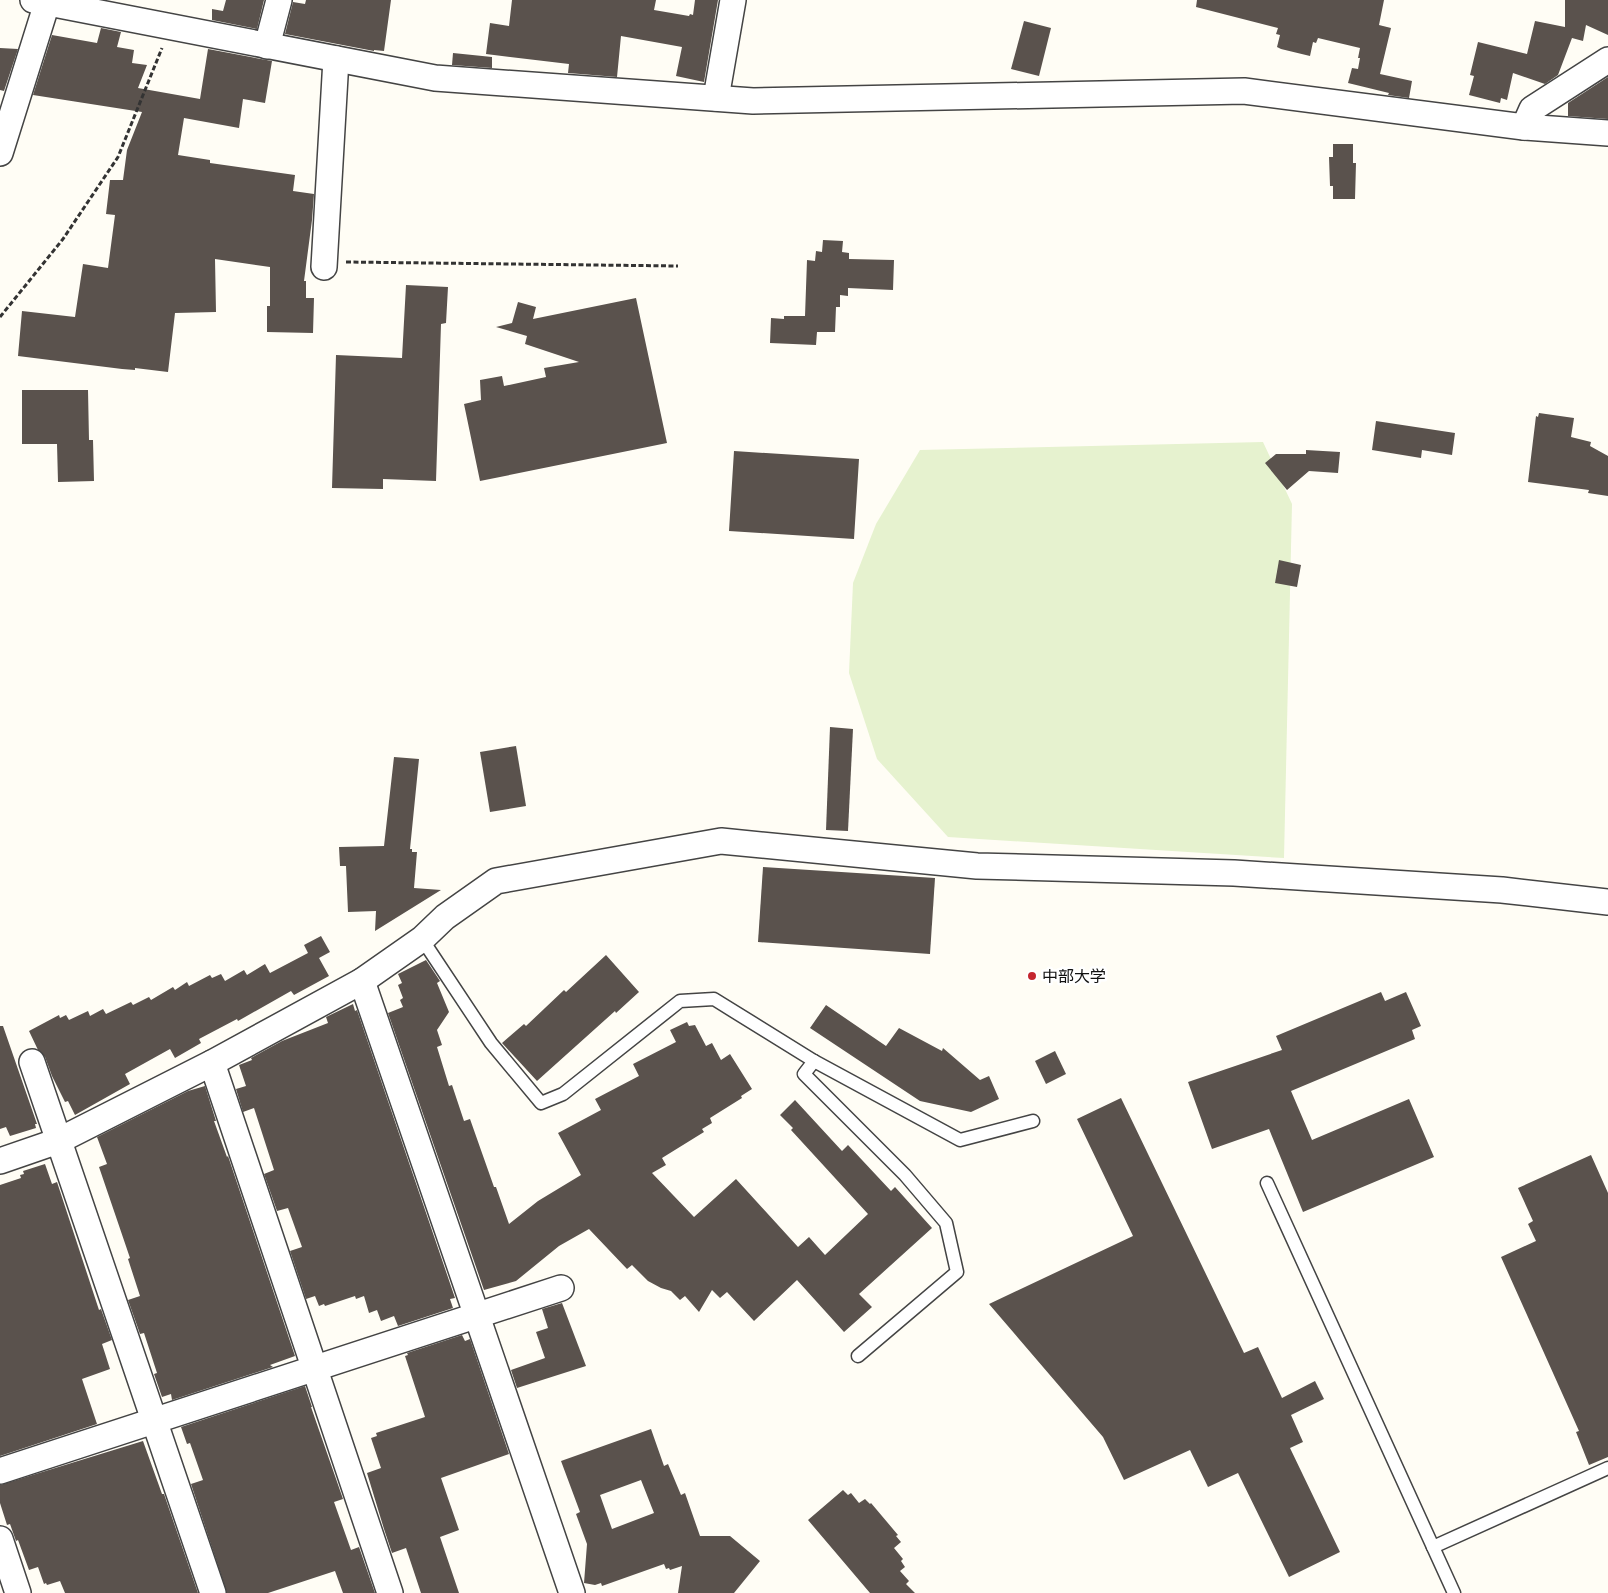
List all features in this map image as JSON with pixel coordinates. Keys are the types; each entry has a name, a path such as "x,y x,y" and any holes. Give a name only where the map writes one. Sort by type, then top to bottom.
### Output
{"street":[{"path":"267,46 279,0"},
{"path":"716,98 733,0"},
{"path":"0,153 40,1 435,78 763,100 1244,91 1524,127 1608,133"},
{"path":"324,265 336,59"},
{"path":"1524,127 1532,109 1608,60"},
{"path":"0,1161 58,1141 212,1063 362,981 422,939 445,918 496,881 721,841 976,866 1234,874 1502,890 1608,902"},
{"path":"362,981 572,1593"},
{"path":"32,1062 213,1593"},
{"path":"212,1063 390,1593"},
{"path":"0,1471 562,1288"},
{"path":"0,1539 18,1593"}],"lane":[{"path":"422,939 491,1043 541,1103 563,1094 680,1000 714,999 814,1061 960,1140 1033,1121"},
{"path":"814,1061 804,1074 905,1175 946,1223 957,1272 858,1356"},
{"path":"1267,1183 1454,1593"},
{"path":"1433,1547 1608,1468"}],"path":[{"path":"0,317 63,239 118,157 170,27"},
{"path":"324,265 678,266"}],"green space":[{"path":"1263,442 1292,504 1284,858 948,837 877,759 849,673 853,583 876,524 920,450"}],"building":[{"path":"226,0 264,0 257,29 212,20 212,9 223,11"},
{"path":"306,0 391,0 384,51 374,51 285,34 293,2 305,4"},
{"path":"512,0 656,0 654,10 689,16 690,14 693,15 695,0 718,0 704,82 676,76 682,47 621,36 617,77 568,73 569,64 486,54 490,23 509,26"},
{"path":"1197,0 1384,0 1379,25 1391,28 1380,74 1412,81 1409,98 1388,95 1389,93 1348,83 1352,68 1358,69 1360,48 1318,38 1316,43 1313,42 1310,56 1281,49 1277,47 1280,35 1276,34 1278,28 1196,7"},
{"path":"1565,0 1608,0 1608,35 1586,25 1583,41 1572,38 1558,75 1545,84 1513,73 1507,100 1501,98 1500,103 1469,95 1474,76 1470,75 1478,42 1527,54 1535,21 1565,27"},
{"path":"1024,21 1051,28 1039,76 1011,69"},
{"path":"101,28 121,32 117,47 134,50 132,63 147,65 138,88 200,99 208,49 272,61 265,103 243,99 239,128 184,118 178,155 210,160 210,163 295,175 293,191 314,194 304,281 306,281 306,298 314,298 313,333 267,332 267,306 270,306 270,267 215,259 216,312 175,313 168,372 135,368 135,370 122,369 18,356 22,311 75,317 83,264 108,268 115,215 106,214 110,180 123,180 127,150 142,112 33,95 52,35 97,43"},
{"path":"0,48 18,49 4,91 0,90"},
{"path":"453,53 492,57 492,68 452,65"},
{"path":"1608,77 1608,119 1568,116 1568,103"},
{"path":"1333,144 1353,144 1353,163 1356,163 1355,199 1333,199 1333,186 1330,186 1329,157 1333,157"},
{"path":"823,240 843,241 842,252 849,253 849,259 894,260 893,290 848,288 848,296 840,295 840,307 836,307 835,332 817,332 816,345 770,343 771,318 784,319 784,316 805,316 807,260 815,261 816,251 822,252"},
{"path":"406,285 448,287 446,323 441,324 436,481 383,479 383,489 332,488 336,355 402,358"},
{"path":"636,298 667,443 480,481 464,404 481,400 480,380 502,376 504,386 546,377 544,368 579,362 525,344 527,336 496,327 512,323 518,302 536,307 533,319"},
{"path":"22,390 88,390 89,440 93,440 94,481 58,482 57,444 22,444"},
{"path":"1539,413 1574,418 1571,437 1591,442 1590,446 1608,456 1608,496 1588,493 1589,490 1528,482 1536,416 1538,417"},
{"path":"1376,421 1455,433 1452,455 1422,450 1421,458 1372,450"},
{"path":"1306,450 1340,452 1338,473 1309,471 1287,490 1265,463 1276,454 1306,454"},
{"path":"734,451 859,459 854,539 729,531"},
{"path":"1279,560 1301,565 1297,587 1275,583"},
{"path":"830,727 853,729 848,831 826,830"},
{"path":"516,746 526,806 490,812 480,752"},
{"path":"394,757 419,759 410,849 412,849 412,852 417,852 414,888 441,890 375,931 376,911 348,912 346,866 340,866 339,847 384,846"},
{"path":"763,867 935,878 930,954 758,942"},
{"path":"321,936 330,952 319,958 329,976 294,995 291,991 238,1021 237,1019 199,1039 201,1043 175,1058 170,1049 125,1074 130,1084 75,1115 68,1101 65,1102 45,1057 38,1050 29,1031 59,1015 60,1018 66,1015 69,1020 88,1011 90,1016 103,1009 106,1014 131,1002 133,1005 149,997 151,1000 173,987 175,990 187,982 189,986 210,975 212,978 221,974 225,981 244,970 247,975 265,964 270,973 308,953 304,945"},
{"path":"606,955 639,992 537,1081 502,1043 524,1024 526,1026 564,990 566,992"},
{"path":"426,960 440,981 437,983 449,1012 437,1030 442,1045 437,1047 449,1086 452,1085 464,1121 470,1119 509,1224 538,1201 581,1175 558,1133 601,1110 595,1099 639,1076 633,1064 676,1042 670,1030 687,1022 689,1026 695,1025 706,1046 712,1043 721,1060 730,1054 752,1089 741,1096 742,1098 710,1118 712,1123 702,1129 704,1132 662,1158 666,1165 652,1173 694,1217 736,1179 798,1247 809,1237 825,1255 868,1214 791,1130 793,1128 780,1115 795,1100 842,1151 848,1145 891,1191 895,1187 932,1228 859,1294 872,1307 844,1332 797,1280 754,1321 727,1292 720,1298 712,1290 699,1312 685,1296 680,1300 671,1291 648,1281 632,1265 627,1269 589,1229 559,1246 516,1281 484,1290 388,1013 403,1007 400,1000 403,998 398,985 402,983 398,974"},
{"path":"1381,992 1385,1001 1406,992 1421,1026 1412,1030 1415,1039 1291,1091 1312,1140 1409,1099 1434,1157 1303,1212 1269,1129 1212,1149 1188,1082 1282,1050 1276,1036"},
{"path":"353,1004 355,1011 357,1010 455,1298 450,1299 453,1308 398,1326 394,1316 381,1321 377,1310 369,1313 364,1296 356,1299 355,1296 325,1306 324,1304 319,1306 315,1296 306,1299 290,1251 302,1247 288,1208 277,1211 264,1174 274,1170 254,1108 243,1112 236,1089 246,1086 239,1065 252,1060 251,1058 282,1041 328,1023 326,1017"},
{"path":"826,1005 886,1046 899,1028 942,1051 943,1048 980,1080 989,1076 999,1099 971,1112 920,1101 810,1028"},
{"path":"0,1026 3,1026 37,1124 35,1124 36,1128 10,1136 6,1127 0,1129"},
{"path":"1055,1051 1066,1074 1046,1084 1035,1061"},
{"path":"205,1086 216,1121 214,1121 228,1156 295,1356 270,1365 273,1367 172,1400 171,1394 162,1397 154,1374 157,1373 144,1333 140,1334 128,1300 140,1296 128,1259 130,1258 99,1167 107,1164 97,1137 188,1091"},
{"path":"1121,1098 1244,1353 1258,1347 1282,1398 1315,1381 1324,1399 1291,1415 1303,1442 1290,1448 1340,1552 1289,1577 1238,1473 1208,1487 1190,1450 1124,1480 1103,1437 989,1304 1133,1236 1077,1119"},
{"path":"1591,1155 1608,1193 1608,1457 1589,1465 1576,1432 1579,1431 1501,1257 1536,1241 1528,1224 1533,1221 1518,1188"},
{"path":"45,1164 52,1184 57,1182 99,1310 101,1309 112,1340 102,1344 110,1369 82,1379 97,1424 0,1456 0,1185 21,1178 20,1175 24,1174 23,1171"},
{"path":"562,1303 586,1366 517,1388 511,1370 545,1358 536,1332 548,1328 542,1309"},
{"path":"462,1335 465,1341 470,1339 509,1454 441,1478 459,1530 440,1537 459,1593 421,1593 406,1548 392,1553 384,1529 367,1473 381,1468 371,1438 377,1436 376,1433 425,1417 405,1356 408,1355 407,1353"},
{"path":"305,1386 343,1499 334,1502 351,1550 359,1547 375,1593 343,1593 335,1571 268,1593 227,1593 191,1484 203,1480 190,1443 187,1444 181,1427"},
{"path":"651,1429 664,1466 668,1464 681,1495 685,1493 700,1536 730,1536 760,1561 734,1593 678,1593 682,1566 670,1570 669,1568 666,1569 664,1564 602,1586 601,1583 595,1585 584,1583 587,1544 576,1514 580,1512 561,1461","holes":["641,1480 654,1513 612,1529 600,1495"]},
{"path":"143,1441 162,1494 164,1494 198,1593 65,1593 60,1581 47,1585 46,1583 44,1584 38,1567 29,1570 18,1540 16,1541 10,1524 7,1525 0,1503 0,1485"},
{"path":"843,1490 848,1495 851,1493 859,1503 865,1499 871,1503 898,1535 896,1536 901,1542 894,1548 903,1559 901,1561 905,1567 900,1571 909,1581 906,1584 915,1593 870,1593 808,1520"}],"place":[{"name":"中部大学","path":"1032,976"}]}
